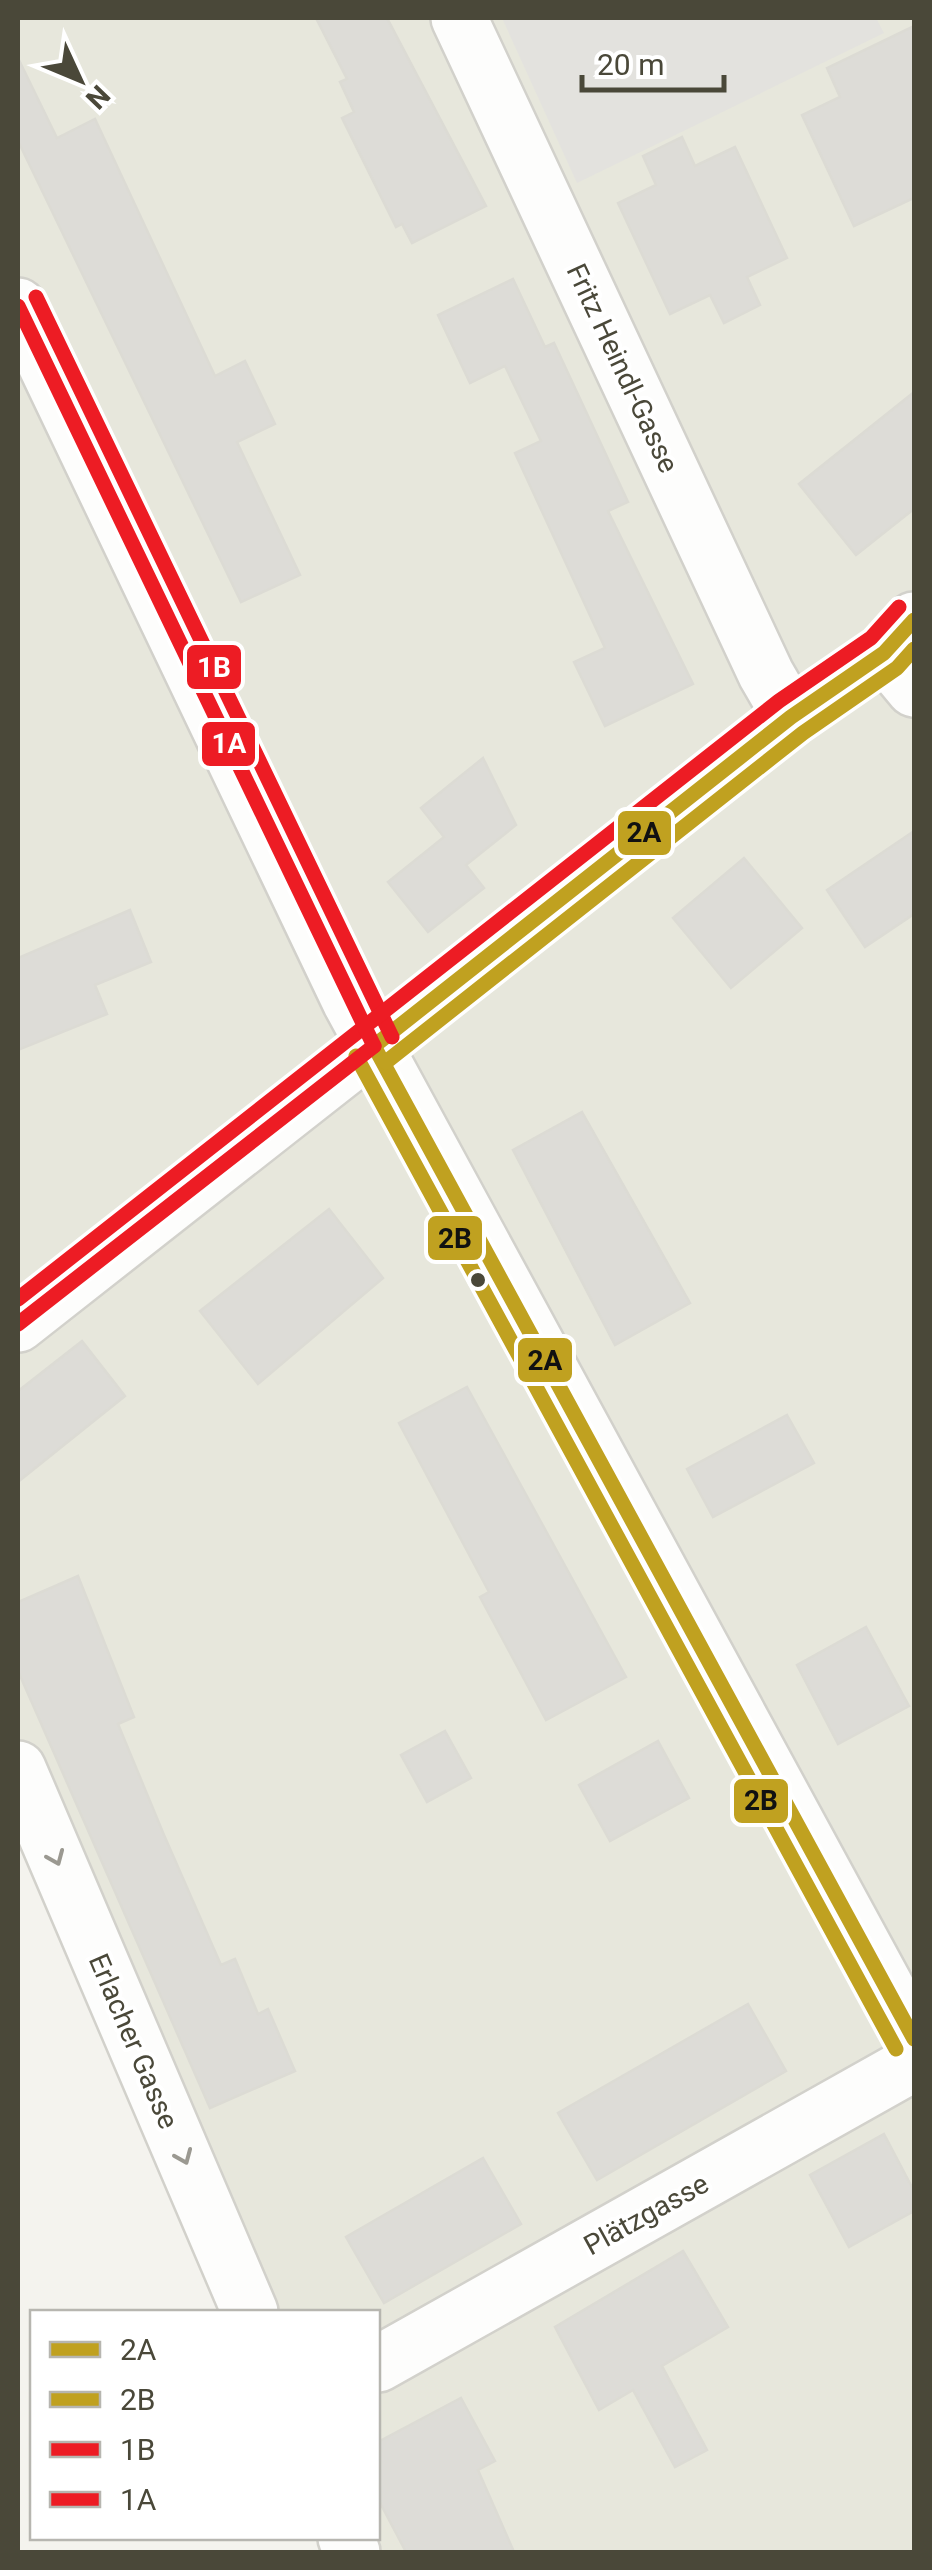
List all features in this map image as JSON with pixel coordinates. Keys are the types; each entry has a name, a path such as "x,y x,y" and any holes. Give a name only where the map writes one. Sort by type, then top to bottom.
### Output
{"street":[{"name":"Fritz Heindl-Gasse","path":"460,18 766,674 790,716"},
{"path":"18,306 374,1046 914,2039"},
{"path":"18,1324 790,716 904,654"},
{"name":"Erlacher Gasse","path":"18,1769 249,2310"},
{"name":"Plätzgasse","path":"380,2363 914,2063"}],"shaded area":[{"path":"18,18 914,18 914,2552 330,2552 325,2540 380,2540 380,2310 230,2310 18,1787"},
{"path":"502,18 876,18 884,33 577,183"}],"building":[{"path":"316,18 387,18 486,206 412,243 402,224 396,227 342,118 354,112 340,82 347,79"},
{"path":"914,26 914,198 854,226 802,115 840,97 827,68"},
{"path":"18,58 57,138 95,119 215,376 245,361 275,424 237,442 300,575 241,602 18,141"},
{"path":"682,137 695,166 735,147 787,258 747,277 760,305 724,323 710,295 670,314 618,203 656,185 643,156"},
{"path":"513,279 545,347 554,343 628,502 608,511 693,684 605,726 574,662 605,648 515,453 541,441 505,366 470,383 438,315"},
{"path":"914,392 914,509 856,555 799,484"},
{"path":"483,758 516,825 466,865 484,888 428,932 388,882 444,837 421,808"},
{"path":"914,831 914,914 865,947 827,890"},
{"path":"744,858 802,928 731,988 673,918"},
{"path":"130,910 151,962 95,985 107,1014 18,1050 18,958"},
{"path":"582,1112 690,1303 615,1345 513,1150"},
{"path":"329,1209 383,1278 258,1384 200,1311"},
{"path":"82,1341 125,1396 18,1482 18,1391"},
{"path":"467,1387 626,1677 546,1720 480,1597 489,1592 399,1423"},
{"path":"787,1415 814,1463 713,1517 687,1469"},
{"path":"78,1576 134,1717 118,1724 164,1835 221,1965 235,1959 258,2014 268,2009 295,2071 210,2108 18,1671 18,1602"},
{"path":"866,1627 909,1706 838,1744 797,1665"},
{"path":"445,1731 471,1778 427,1802 401,1755"},
{"path":"658,1741 689,1798 610,1841 579,1785"},
{"path":"748,2004 786,2071 597,2180 558,2113"},
{"path":"884,2134 914,2191 914,2211 849,2247 810,2175"},
{"path":"483,2158 521,2224 384,2303 346,2237"},
{"path":"683,2251 728,2327 662,2366 707,2450 675,2467 633,2390 599,2410 555,2327"},
{"path":"461,2398 495,2461 478,2470 514,2552 406,2552 380,2503 380,2441"}],"transit line":[{"name":"1B","path":"36,297 392,1037"},
{"name":"1A","path":"18,306 374,1046"},
{"name":"1B","path":"18,1299 779,701 871,638 899,607"},
{"name":"2A","path":"374,1046 791,717 884,653 914,620"},
{"name":"2B","path":"386,1062 803,733 897,668 914,649"},
{"name":"2A","path":"374,1046 914,2039"},
{"name":"1A","path":"18,1324 374,1046"},
{"name":"2B","path":"356,1056 896,2049"}]}
